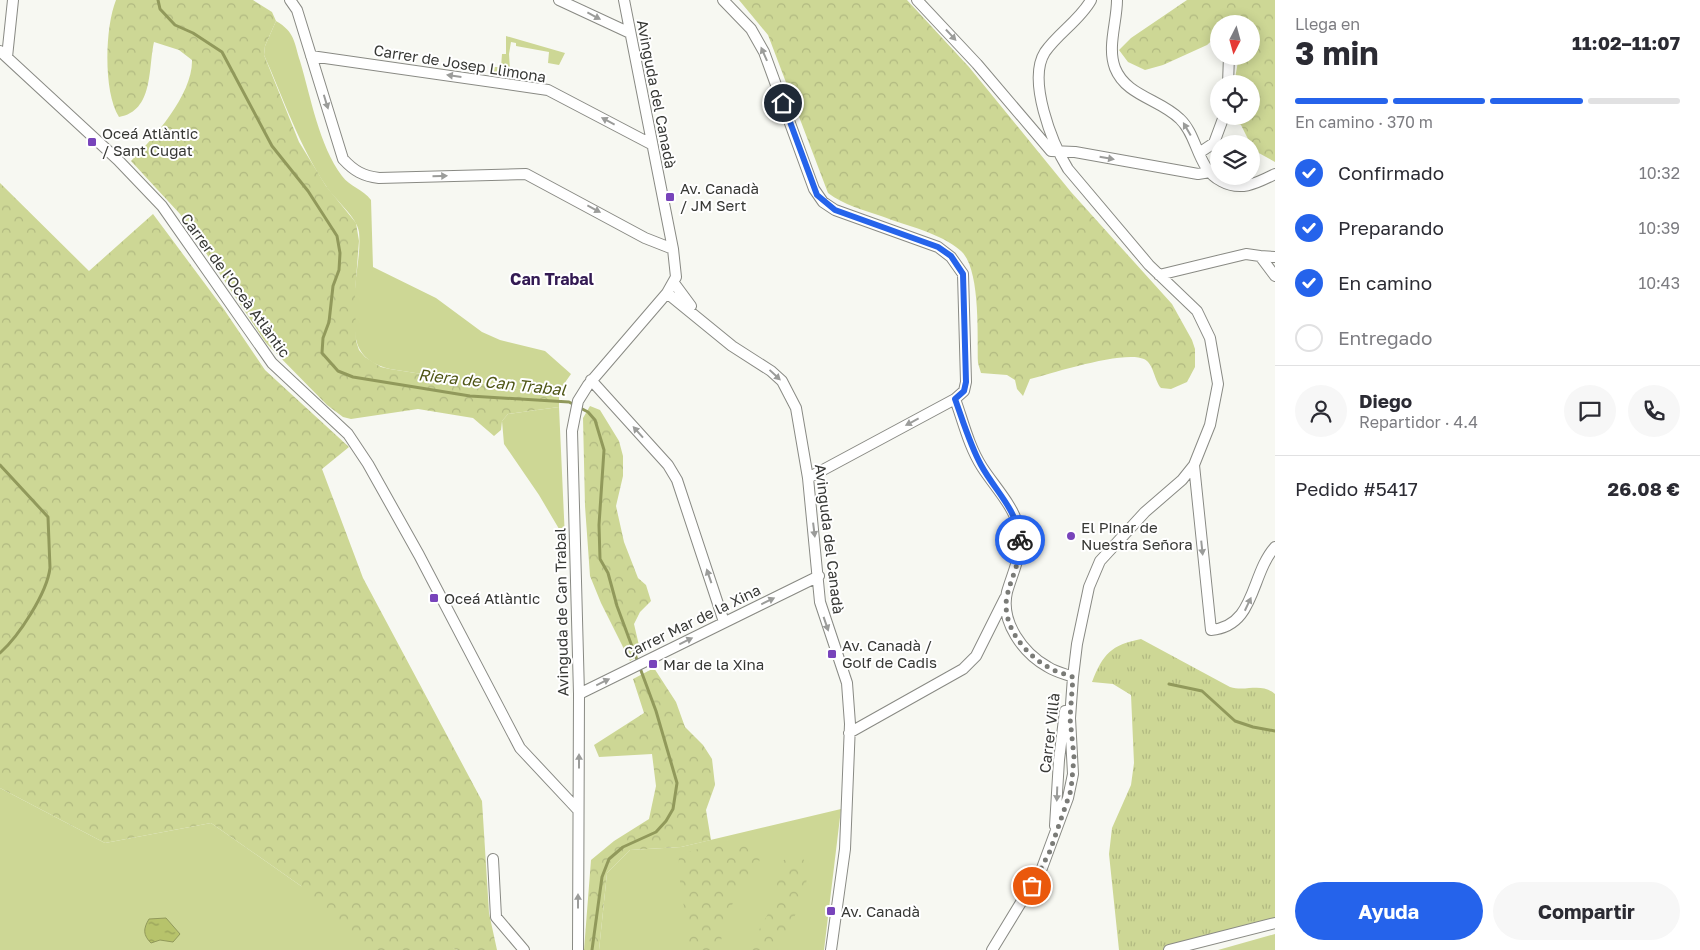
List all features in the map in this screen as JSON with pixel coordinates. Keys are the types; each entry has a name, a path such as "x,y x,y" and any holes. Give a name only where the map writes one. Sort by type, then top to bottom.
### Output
{"street":[{"path":"3,54 13,0"},
{"path":"290,0 297,10 343,158 353,170 367,176 379,178 526,174 645,238 673,250"},
{"path":"558,0 572,4 630,33"},
{"name":"Avinguda del Canadà","path":"624,0 673,250 676,272 674,283 689,304 782,381 791,396 797,415 808,478 819,576 820,602 824,619 847,683 849,733 845,849 831,950"},
{"path":"723,0 751,29 764,52 814,189 823,202 835,210 933,245 951,256 958,265 964,284 966,382 964,391 955,399 808,478"},
{"path":"917,0 977,64 1051,150 1075,152 1198,174 1210,172 1180,119 1128,87 1118,75 1113,60 1117,0"},
{"path":"1007,594 1007,613 1016,638 1033,656 1049,668 1073,677 1077,644 1089,587 1100,561 1145,512 1182,480 1194,465 1215,408 1218,384 1205,324 1197,311 1160,274 1068,169 1059,152 1040,93 1044,53 1091,0"},
{"name":"Carrer de l'Oceà Atlàntic","path":"3,54 118,160 162,206 272,363 348,434 363,456 419,555 520,748 578,810"},
{"name":"Carrer de Josep Llimona","path":"312,56 548,90 651,144"},
{"path":"1199,153 1214,143 1221,125"},
{"path":"1260,181 1275,174"},
{"path":"1235,185 1252,185"},
{"path":"1160,274 1246,254 1275,257"},
{"path":"1260,256 1275,276"},
{"path":"666,293 674,283"},
{"name":"Avinguda del Canadà","path":"666,293 732,346 752,356"},
{"name":"Avinguda de Can Trabal","path":"578,950 579,694 572,438 575,414 581,396 592,380 666,293"},
{"path":"592,380 668,465 676,480 724,622"},
{"path":"849,733 963,670 976,656 1007,594 1021,544 1019,528 1013,513 981,465 955,399"},
{"path":"1194,465 1211,630 1222,629 1231,625 1242,616 1262,564 1275,547"},
{"name":"Carrer Mar de la Xina","path":"579,694 819,576"},
{"name":"Carrer Villà","path":"1050,851 1056,824 1062,731 1073,677"},
{"name":"Carrer Villà","path":"992,950 1042,868 1066,807 1073,774 1070,718 1073,677"},
{"path":"493,859 496,918 524,950"},
{"path":"1169,950 1275,923"}],"green space":[{"path":"116,0 253,0 272,12 276,21 265,46 264,55 299,142 326,186 356,223 359,241 355,292 356,341 359,350 365,357 381,367 390,369 531,391 559,391 559,407 508,414 502,421 501,430 494,436 473,418 418,409 351,419 343,417 327,405 266,343 180,214 131,161 161,128 179,101 191,73 192,60 179,50 154,42 150,76 144,97 130,113 119,117 110,92 107,59 112,12"},
{"path":"739,0 907,0 969,67 1071,192 1172,304 1195,349 1195,367 1187,382 1171,389 1161,388 1147,361 1134,357 1121,357 1088,363 1030,379 1023,396 1017,389 1015,380 1007,375 981,373 978,363 975,287 967,260 961,251 944,239 854,207 828,193 768,35"},
{"path":"1187,0 1275,0 1275,162 1260,154 1260,135 1246,135 1241,125 1260,125 1260,75 1236,75 1237,65 1260,65 1260,15 1210,15 1210,42 1207,45 1163,65 1145,70 1128,62 1119,50 1131,38"},
{"path":"276,21 287,29 293,38 316,121 334,164 345,180 371,200 373,267 436,298 482,332 500,340 545,351 571,374 559,391 531,391 390,369 370,361 361,351 356,339 354,315 359,232 354,220 326,186 316,170 292,122 264,55 265,46"},
{"path":"506,36 565,53 559,65 548,63 549,52 516,46 516,43 511,42 509,54 510,70 516,71 516,77 492,73 492,67 501,67 502,54 506,54"},
{"path":"0,183 89,271 153,214 223,308 265,370 349,447 322,469 363,578 482,801 489,913 497,950 458,950 452,948 450,950 363,950 329,921 311,902 301,886 211,823 105,843 0,788"},
{"path":"590,406 600,410 619,441 623,456 623,476 616,506 624,542 638,578 646,585 651,601 640,612 634,624 641,654 630,661 601,603 590,576 585,506 583,418"},
{"path":"559,407 565,539 539,495 504,444 502,421 508,414"},
{"path":"1141,639 1230,687 1242,689 1259,688 1270,690 1275,694 1275,923 1169,950 1119,950 1109,854 1112,828 1131,785 1134,763 1131,695 1113,684 1092,682 1100,664 1109,652 1122,644"},
{"path":"654,668 676,702 685,727 703,745 712,759 715,785 706,810 711,840 681,847 630,850 607,873 599,950 584,950 591,860 614,841 649,819 656,786 652,754 599,757 594,745 644,713 633,679"},
{"path":"0,788 105,843 211,823 301,886 458,950 0,950"},
{"path":"841,809 824,950 599,950 607,873 630,850 681,847"},
{"path":"719,842 748,845 761,854 757,870 743,883 731,907 718,950 686,950 687,938 679,855"},
{"path":"789,857 803,859 808,865 805,896 777,950 748,950 775,901 779,863"},
{"path":"1275,934 1275,950 1218,950"}],"water":[{"path":"166,918 180,934 173,942 160,940 151,943 146,937 145,932 149,919"}],"waterway":[{"name":"Riera de Can Trabal","path":"158,0 160,9 175,25 193,33 222,52 272,146 308,191 337,236 340,253 339,270 333,286 329,322 323,338 322,353 338,371 353,377 470,396 569,402 588,412 595,420 604,450 599,525 600,559 608,573 617,606 656,711 677,783 673,809 666,821 656,832 623,847 609,859 602,877 592,950"},
{"path":"0,465 48,517 50,568 44,589 31,614 0,653"},
{"path":"1169,684 1202,691 1235,721 1275,731"}],"way so far":[{"path":"1020,540 1021,544 1007,594 1007,613 1016,638 1033,656 1049,668 1073,677 1070,732 1074,757 1071,790 1050,851 1032,886"}],"place":[{"name":"Oceá Atlàntic / Sant Cugat","path":"92,142"},
{"name":"Av. Canadà / JM Sert","path":"670,197"},
{"name":"El Pinar de Nuestra Señora","path":"1071,536"},
{"name":"Oceá Atlàntic","path":"434,598"},
{"name":"Av. Canadà / Golf de Cadis","path":"832,654"},
{"name":"Mar de la Xina","path":"653,664"},
{"name":"Av. Canadà","path":"831,911"}],"district":[{"name":"Can Trabal","path":"552,279"}],"route":[{"path":"783,103 814,189 823,202 835,210 938,247 951,256 963,274 966,382 964,391 955,399 981,465 1013,513 1019,528 1020,540"}]}
